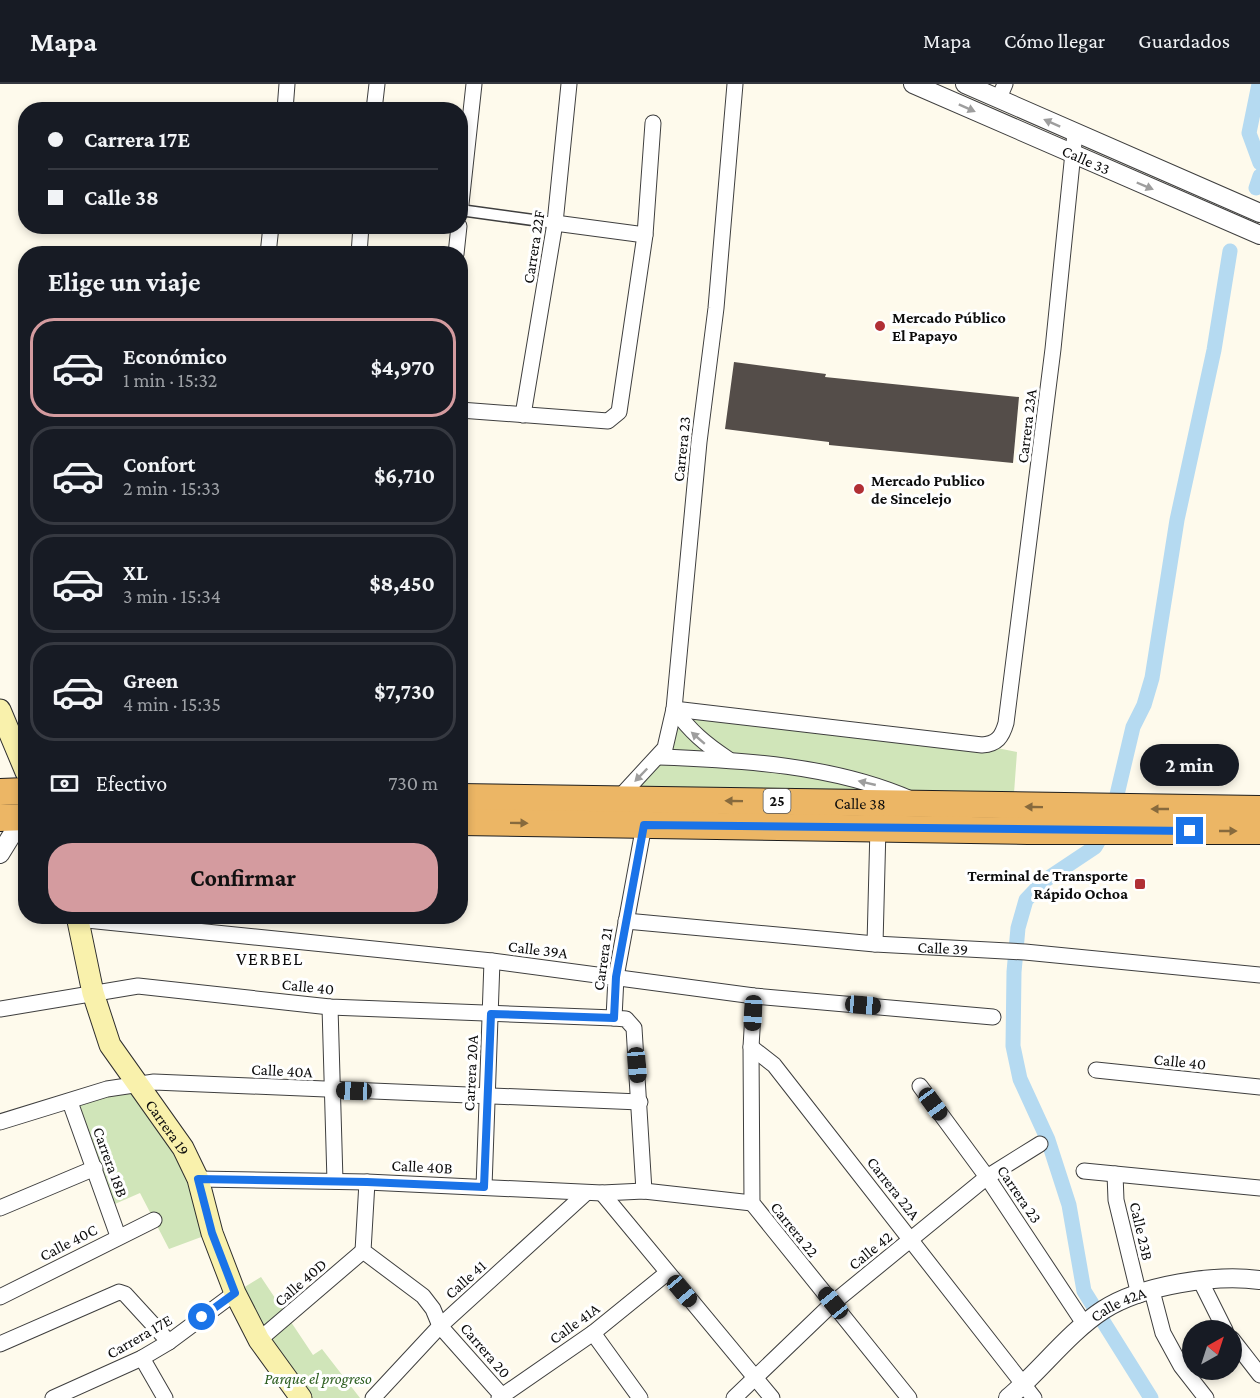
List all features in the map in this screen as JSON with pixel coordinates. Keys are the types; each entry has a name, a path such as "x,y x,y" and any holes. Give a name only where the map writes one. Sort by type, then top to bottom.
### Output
{"highway":[{"path":"0,792 18,792"},
{"name":"Calle 38","path":"468,796 922,804 1260,831"},
{"name":"Calle 38","path":"1126,820 1260,809"},
{"name":"Calle 38","path":"468,822 1029,831 1094,819"}],"main road":[{"path":"0,710 18,753"},
{"name":"Carrera 19","path":"78,924 93,993 110,1045 171,1128 198,1179 212,1233 235,1293 259,1340 301,1398"}],"street":[{"path":"286,102 287,84"},
{"path":"375,102 377,84"},
{"path":"468,143 474,84"},
{"name":"Carrera 22F","path":"523,415 555,224 569,84"},
{"name":"Carrera 23","path":"618,799 659,757 668,739 674,709 699,442 716,308 735,84"},
{"name":"Calle 33","path":"913,84 1260,235"},
{"name":"Calle 33","path":"966,84 1002,91 1076,133 1260,213"},
{"path":"468,411 608,421 619,412 645,235 653,123"},
{"name":"Carrera 23A","path":"674,709 982,745 992,744 998,740 1006,723 1053,349 1071,154 1076,133"},
{"path":"468,212 645,235"},
{"path":"674,709 690,732 730,760"},
{"path":"659,757 730,760 838,776 883,787 922,804"},
{"path":"0,854 18,816"},
{"name":"Carrera 21","path":"614,1018 616,977 644,825"},
{"path":"875,944 878,827"},
{"name":"Calle 39","path":"626,921 875,944 1025,952 1260,975"},
{"name":"Calle 39A","path":"135,924 492,961 754,996 993,1017"},
{"name":"Carrera 20A","path":"484,1187 492,961"},
{"name":"Calle 40","path":"0,1009 138,986 330,1007 614,1018"},
{"path":"751,1047 754,996"},
{"path":"330,1007 335,1181"},
{"path":"614,1018 626,1019 634,1028 644,1191"},
{"name":"Carrera 22","path":"751,1047 752,1203 909,1398"},
{"name":"Carrera 22A","path":"751,1047 774,1065 1029,1391"},
{"name":"Calle 40","path":"1096,1070 1260,1087"},
{"name":"Calle 40A","path":"0,1122 107,1089 170,1082 640,1102"},
{"name":"Carrera 23","path":"920,1086 1089,1322"},
{"name":"Carrera 18B","path":"70,1102 118,1236"},
{"name":"Calle 42","path":"734,1398 833,1303 987,1178 1040,1144"},
{"path":"0,1208 95,1168"},
{"path":"1084,1171 1260,1188"},
{"name":"Calle 23B","path":"1115,1174 1116,1200 1145,1293"},
{"name":"Calle 40B","path":"198,1179 367,1182 602,1193 644,1191 752,1203"},
{"path":"363,1251 367,1182"},
{"name":"Calle 41","path":"373,1398 440,1326 586,1192"},
{"path":"602,1193 772,1398"},
{"name":"Calle 40C","path":"0,1297 154,1220"},
{"name":"Carrera 20","path":"363,1251 423,1296 433,1309 440,1326 501,1397"},
{"name":"Calle 40D","path":"259,1340 363,1251"},
{"name":"Calle 41A","path":"501,1397 592,1333 667,1273"},
{"name":"Calle 42A","path":"1008,1398 1029,1391 1089,1322 1112,1305 1145,1293 1200,1280 1224,1278 1260,1280"},
{"path":"1200,1280 1219,1320"},
{"name":"Carrera 17E","path":"53,1398 142,1358 169,1342 235,1293"},
{"path":"1145,1293 1163,1334 1181,1366 1206,1398"},
{"path":"0,1344 115,1294 125,1294 169,1342"},
{"path":"592,1333 640,1398"},
{"path":"1242,1352 1260,1375"},
{"path":"142,1358 165,1398"}],"green space":[{"path":"674,709 982,745 1017,752 1013,807 618,799 659,757"},
{"path":"137,1084 157,1108 212,1233 169,1249 140,1193 108,1207 70,1102"},
{"name":"Parque el progreso","path":"261,1277 313,1355 322,1349 360,1398 301,1398 235,1293"}],"building":[{"path":"734,362 826,374 825,377 1019,397 1013,463 829,445 829,442 725,429"}],"waterway":[{"path":"1259,84 1249,133 1260,163"},
{"path":"1256,188 1260,176"},
{"path":"1151,1398 1084,1291 1069,1205 1048,1140 1020,1079 1013,1046 1014,972 1018,928 1026,900 1044,881 1095,847 1111,820 1133,727 1144,705 1152,678 1177,520 1214,350 1230,251"}],"place":[{"name":"Mercado Público El Papayo","path":"880,326"},
{"name":"Mercado Publico de Sincelejo","path":"859,489"},
{"name":"Terminal de Transporte Rápido Ochoa","path":"1140,884"}],"district":[{"name":"VERBEL","path":"270,959"}],"route":[{"path":"202,1317 235,1293 212,1233 198,1179 484,1187 491,1014 614,1018 616,977 644,825 1190,831"}]}
